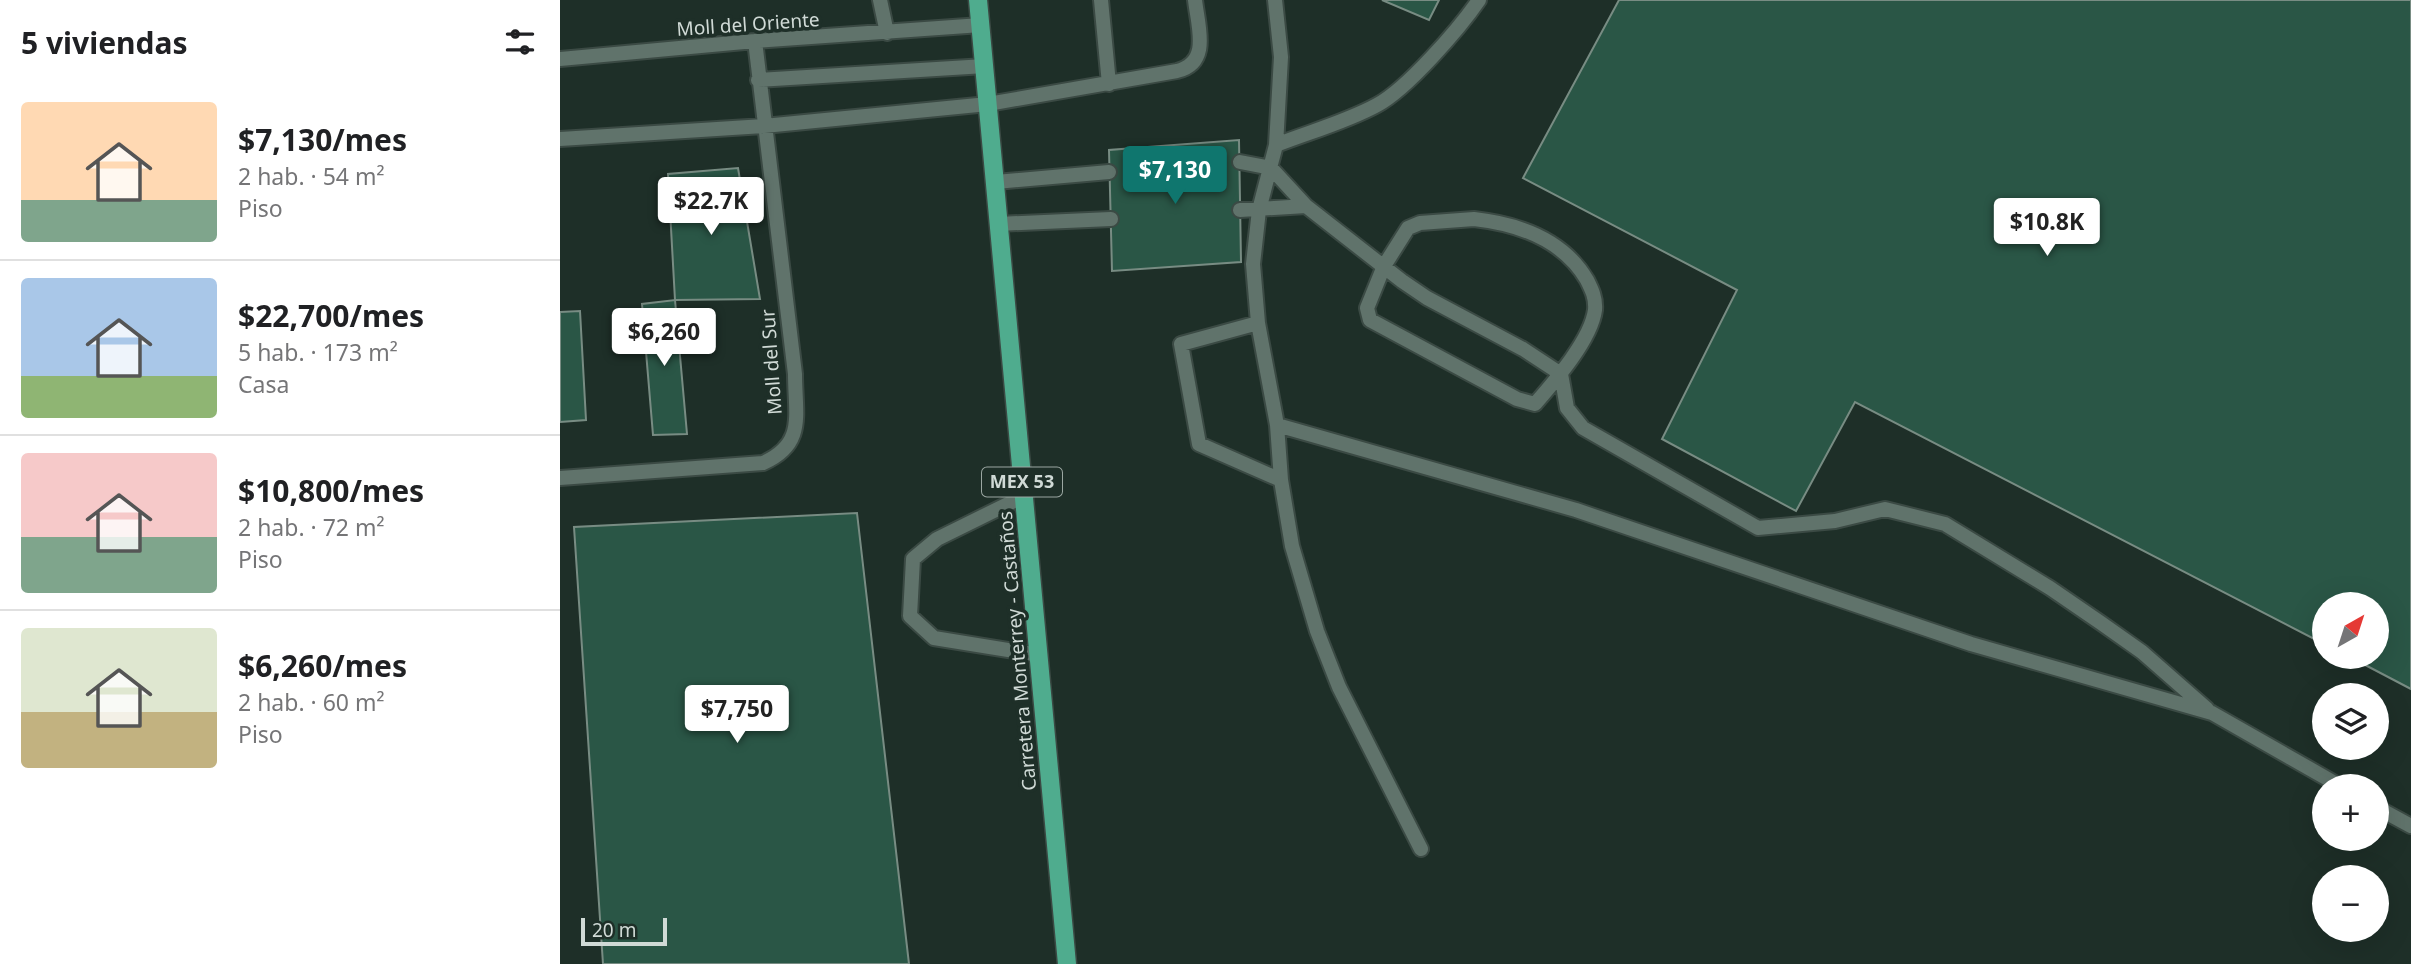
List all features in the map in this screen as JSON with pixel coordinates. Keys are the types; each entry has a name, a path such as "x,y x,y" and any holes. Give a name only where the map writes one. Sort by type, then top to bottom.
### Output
{"main road":[{"name":"Carretera Monterrey - Castaños","path":"978,0 1067,964"}],"lane":[{"path":"880,0 887,33"},
{"path":"1101,0 1109,83"},
{"path":"560,139 764,126 988,104 1187,69 1195,62 1200,52 1195,0"},
{"path":"1275,0 1281,57 1276,145 1259,210 1253,264 1258,323 1277,425 1281,480 1292,546 1317,631 1339,687 1421,849"},
{"path":"1276,145 1379,104 1401,87 1463,22 1479,0"},
{"name":"Moll del Oriente","path":"560,59 755,41 981,25"},
{"name":"Moll del Sur","path":"560,478 763,463 790,446 795,430 795,374 755,41"},
{"path":"758,80 985,66"},
{"path":"1240,162 1271,167 1306,206 1427,298 1523,349 1561,374 1567,408 1583,428 1758,528 1835,521 1885,509 1945,524 2050,588 2142,652 2212,713 2319,774"},
{"path":"996,181 1109,172"},
{"path":"1240,211 1306,206"},
{"path":"998,224 1111,219"},
{"path":"1453,220 1501,222 1531,232 1565,251 1577,263 1594,293 1595,310 1589,328 1561,374 1535,404 1517,399 1370,320 1367,308 1384,265 1408,229 1420,223 1453,220"},
{"path":"1258,323 1181,344 1199,444 1281,480"},
{"path":"1277,425 1576,510 1971,644 2212,713"},
{"path":"1024,496 937,539 913,559 910,616 934,638 1039,655"},
{"path":"2389,814 2411,826"}],"building":[{"path":"1382,0 1439,0 1429,20"},
{"path":"1619,0 2411,0 2411,689 2373,669 2389,669 2389,592 2312,592 2312,638 1855,402 1796,511 1662,439 1737,290 1523,178"},
{"path":"1239,140 1241,262 1112,271 1109,150"},
{"path":"738,168 760,299 675,300 668,174"},
{"path":"675,300 687,434 653,435 642,304"},
{"path":"580,311 586,420 560,422 560,312"},
{"path":"857,513 909,964 603,964 574,527"}]}
